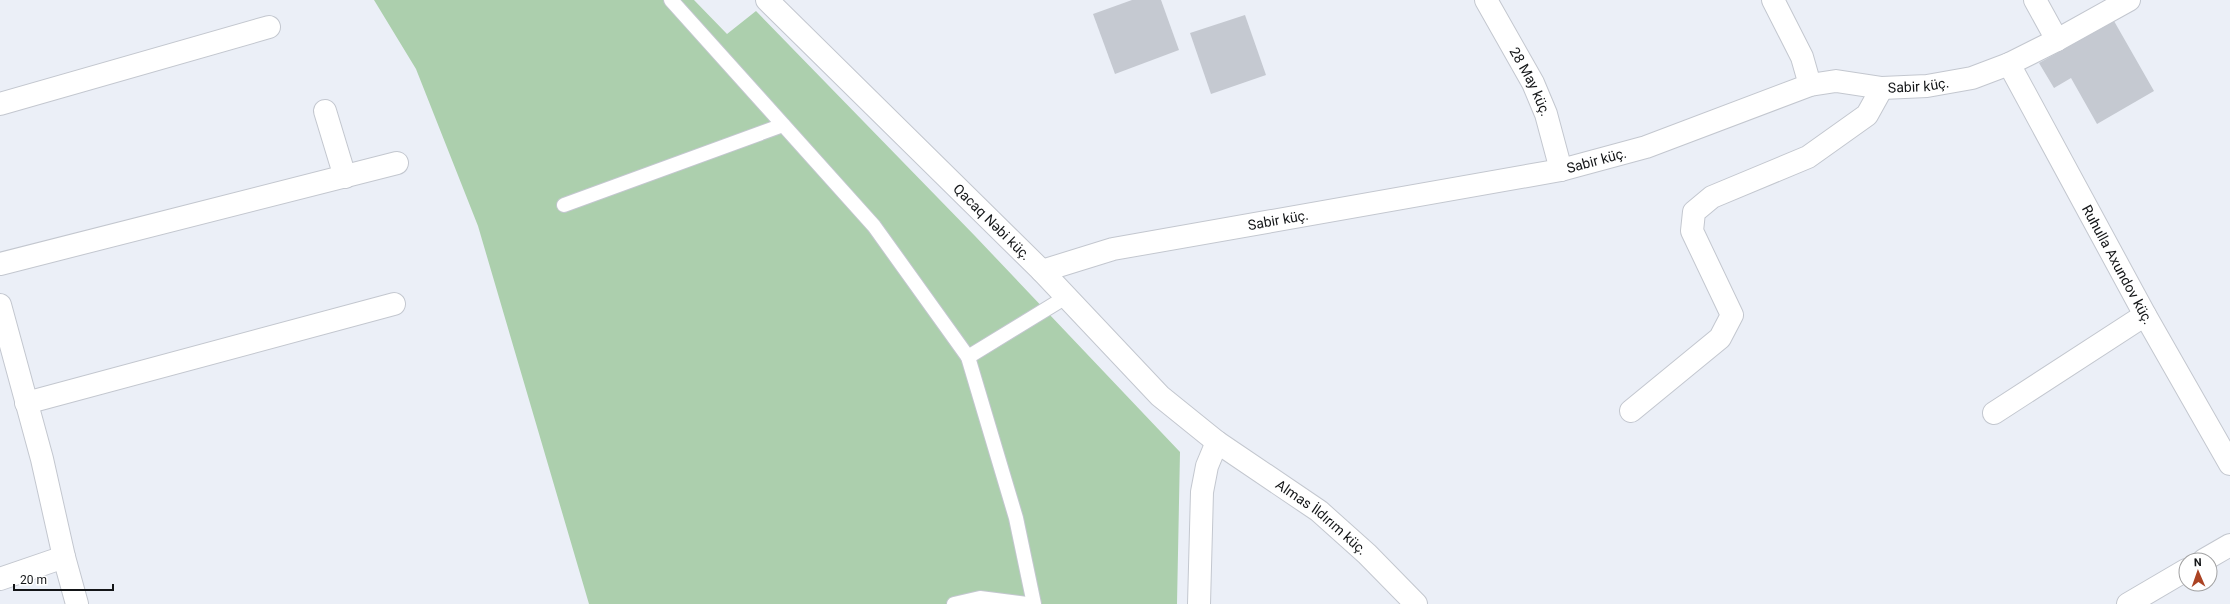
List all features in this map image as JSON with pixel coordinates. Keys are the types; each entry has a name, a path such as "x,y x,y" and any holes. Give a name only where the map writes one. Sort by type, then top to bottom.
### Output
{"street":[{"name":"Qacaq Nəbi küç.","path":"767,0 1042,271 1160,396 1217,442"},
{"name":"28 May küç.","path":"1486,0 1533,83 1546,114 1560,170"},
{"path":"1773,0 1802,57 1810,85"},
{"path":"2035,0 2057,40"},
{"name":"Sabir küç.","path":"1042,271 1113,249 1560,170 1646,147 1810,85 1836,81 1882,88 1927,86 1972,78 2009,64 2057,40 2129,0"},
{"path":"0,104 269,27"},
{"name":"Ruhulla Axundov küç.","path":"2009,64 2145,315 2230,464"},
{"path":"1631,410 1720,338 1732,315 1692,231 1694,212 1712,197 1808,157 1867,115 1882,88"},
{"path":"325,111 344,177"},
{"path":"0,264 397,163"},
{"path":"26,403 394,304"},
{"path":"0,305 42,459 64,557 77,604"},
{"path":"1994,413 2145,315"},
{"path":"1199,604 1202,492 1206,466 1217,442"},
{"name":"Almas İldırım küç.","path":"1217,442 1319,511 1367,554 1416,604"},
{"path":"2218,552 2230,545"},
{"path":"0,579 64,557"},
{"path":"2128,604 2178,575"}],"lane":[{"path":"671,0 874,226 968,357 1016,518 1034,604"},
{"path":"564,205 783,125"},
{"path":"968,357 1066,297"},
{"path":"954,604 980,598 1027,604"}],"green space":[{"path":"374,0 694,0 727,34 756,11 975,236 1180,452 1177,604 589,604 478,226 416,69"}],"building":[{"path":"1132,0 1161,0 1179,50 1115,74 1093,14"},
{"path":"1245,15 1266,75 1211,94 1190,33"},
{"path":"2114,21 2154,91 2097,124 2071,78 2054,88 2039,63"}]}
